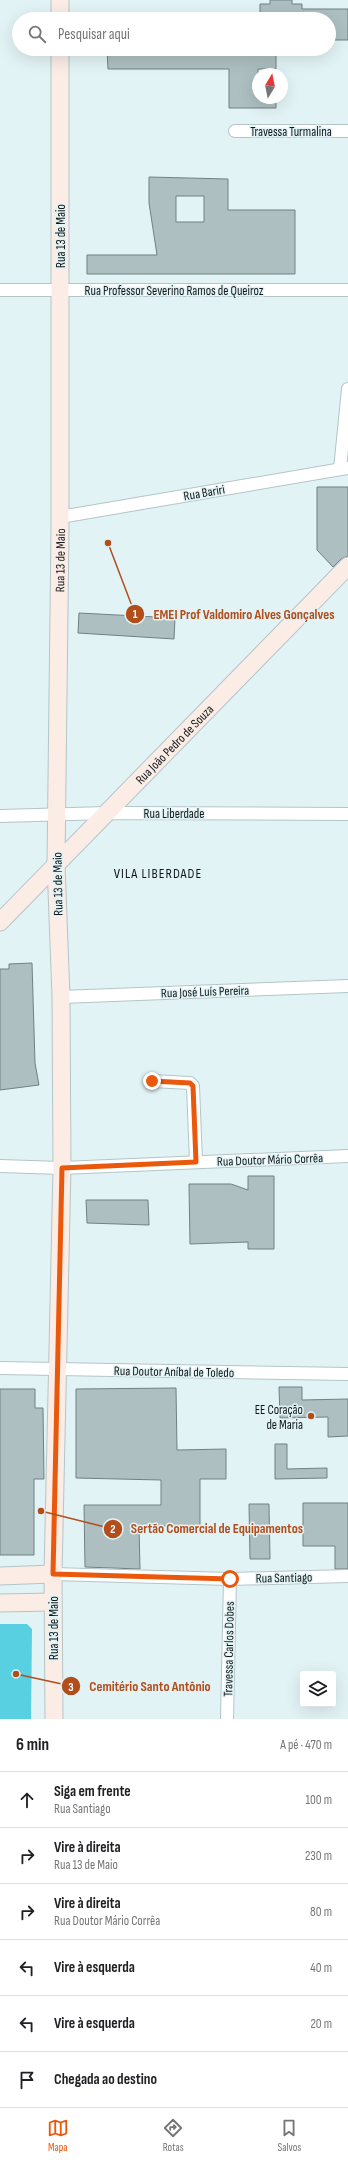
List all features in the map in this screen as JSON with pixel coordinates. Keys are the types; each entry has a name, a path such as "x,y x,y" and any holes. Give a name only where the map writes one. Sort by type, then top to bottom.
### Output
{"street":[{"path":"60,0 60,12"},
{"name":"Rua 13 de Maio","path":"54,1719 53,1574 62,1168 61,997 56,864 60,517 60,56"},
{"name":"Travessa Turmalina","path":"235,131 348,131"},
{"name":"Rua Professor Severino Ramos de Queiroz","path":"0,290 348,290"},
{"path":"344,469 348,390"},
{"name":"Rua Bariri","path":"60,517 344,469"},
{"name":"Rua João Pedro de Souza","path":"0,922 348,566"},
{"name":"Rua Liberdade","path":"0,816 107,813 348,814"},
{"name":"Rua José Luís Pereira","path":"61,997 348,986"},
{"path":"152,1081 190,1083 193,1086 196,1162"},
{"name":"Rua Doutor Mário Corrêa","path":"0,1166 62,1168 348,1156"},
{"name":"Rua Doutor Aníbal de Toledo","path":"0,1368 348,1374"},
{"path":"0,1576 53,1574"},
{"name":"Rua Santiago","path":"53,1574 230,1579 348,1576"},
{"name":"Travessa Carlos Dobes","path":"227,1719 230,1579"},
{"path":"0,1603 53,1602"}],"shaded area":[{"path":"0,1624 27,1624 32,1629 31,1719 0,1719"}],"building":[{"path":"270,0 292,0 292,4 302,4 302,9 348,9 348,40 336,40 336,12 260,12 260,4 270,4"},
{"path":"107,56 276,56 276,68 252,68 252,104 276,104 276,108 229,108 229,69 108,69"},
{"path":"149,177 228,179 228,210 295,210 295,274 87,274 87,255 157,255 149,203","holes":["176,196 204,196 204,222 176,222"]},
{"path":"317,487 348,487 348,556 341,559 333,567 317,550"},
{"path":"79,613 175,618 174,639 78,633"},
{"path":"32,963 35,1063 39,1085 0,1090 0,969 9,969 9,964"},
{"path":"248,1176 274,1176 274,1249 248,1249 248,1242 190,1244 189,1184 231,1184 248,1190"},
{"path":"86,1200 148,1200 149,1225 87,1223"},
{"path":"279,1387 302,1387 302,1400 348,1399 348,1436 328,1437 328,1417 280,1418"},
{"path":"176,1388 177,1450 226,1449 226,1479 200,1479 200,1526 139,1526 140,1569 85,1567 84,1505 161,1505 161,1480 76,1478 76,1389"},
{"path":"0,1389 35,1389 35,1408 43,1408 44,1479 34,1479 34,1555 0,1555"},
{"path":"275,1444 287,1444 287,1469 327,1468 327,1478 275,1479"},
{"path":"303,1503 348,1503 348,1569 335,1569 335,1546 303,1546"},
{"path":"249,1504 269,1504 270,1559 250,1559"}],"place":[{"name":"EMEI Prof Valdomiro Alves Gonçalves","path":"108,543"},
{"name":"EE Coração de Maria","path":"311,1416"},
{"name":"Sertão Comercial de Equipamentos","path":"41,1511"},
{"name":"Cemitério Santo Antônio","path":"16,1674"}],"district":[{"name":"VILA LIBERDADE","path":"158,873"}],"route":[{"path":"152,1081 190,1083 193,1086 196,1162 62,1168 53,1574 230,1579"}]}
